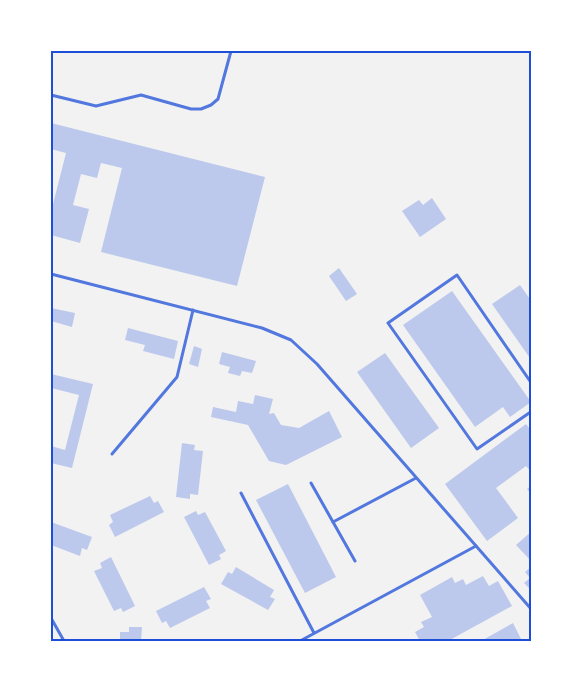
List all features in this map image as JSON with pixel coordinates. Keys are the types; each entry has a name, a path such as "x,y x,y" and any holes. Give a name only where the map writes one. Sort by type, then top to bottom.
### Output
{"lane":[{"path":"51,95 96,106 141,95 191,109 201,109 211,105 218,99 231,51"},
{"path":"51,274 262,328 291,340 317,364 532,610"},
{"path":"532,384 457,275 388,323 477,449 532,411"},
{"path":"112,454 177,377 193,310"},
{"path":"333,522 416,478"},
{"path":"311,482 355,561"},
{"path":"241,493 314,633"},
{"path":"300,641 476,546"},
{"path":"51,618 64,641"}],"building":[{"path":"51,123 265,177 237,286 101,252 122,168 101,163 97,178 81,174 73,205 89,209 80,243 51,235 51,212 66,153 51,149"},
{"path":"432,198 446,219 420,237 402,211 419,200 423,205"},
{"path":"339,268 357,294 346,301 329,276"},
{"path":"520,285 532,302 532,361 492,304"},
{"path":"452,291 531,402 510,417 503,407 475,427 403,325"},
{"path":"51,308 75,313 72,327 51,321"},
{"path":"128,328 178,341 174,359 143,351 145,345 125,340"},
{"path":"194,346 202,349 198,367 189,364"},
{"path":"222,352 256,361 252,373 242,371 240,376 228,373 230,367 219,364"},
{"path":"385,353 439,428 411,448 357,372"},
{"path":"51,374 93,384 72,468 51,463 51,446 65,450 79,395 51,388"},
{"path":"255,395 273,399 269,414 274,413 281,425 299,428 329,411 342,437 286,465 269,461 248,425 211,417 213,407 236,412 238,401 253,404"},
{"path":"526,424 532,432 532,473 526,466 496,488 518,518 487,541 445,484"},
{"path":"182,443 195,445 194,450 203,451 198,495 190,494 190,499 176,497"},
{"path":"288,484 336,577 305,593 256,500"},
{"path":"532,485 532,495 527,489"},
{"path":"150,496 154,503 158,501 164,512 115,537 109,525 113,522 110,515"},
{"path":"196,511 198,515 205,512 226,551 219,555 221,559 209,565 184,517"},
{"path":"51,522 92,537 87,550 82,548 80,556 51,545"},
{"path":"532,531 532,562 516,545"},
{"path":"111,557 135,606 123,612 121,608 114,611 94,571 102,568 100,563"},
{"path":"532,566 532,591 524,583 530,578 525,572"},
{"path":"236,567 274,590 270,597 275,599 268,610 221,584 228,572 232,574"},
{"path":"483,576 489,586 498,581 512,606 448,641 420,641 415,632 424,627 421,622 432,617 420,595 452,577 455,583 463,579 466,585"},
{"path":"204,587 211,599 206,601 210,608 170,628 166,621 162,623 156,611"},
{"path":"513,623 522,641 481,641"},
{"path":"129,627 142,627 141,641 120,641 120,632 129,632"}]}
